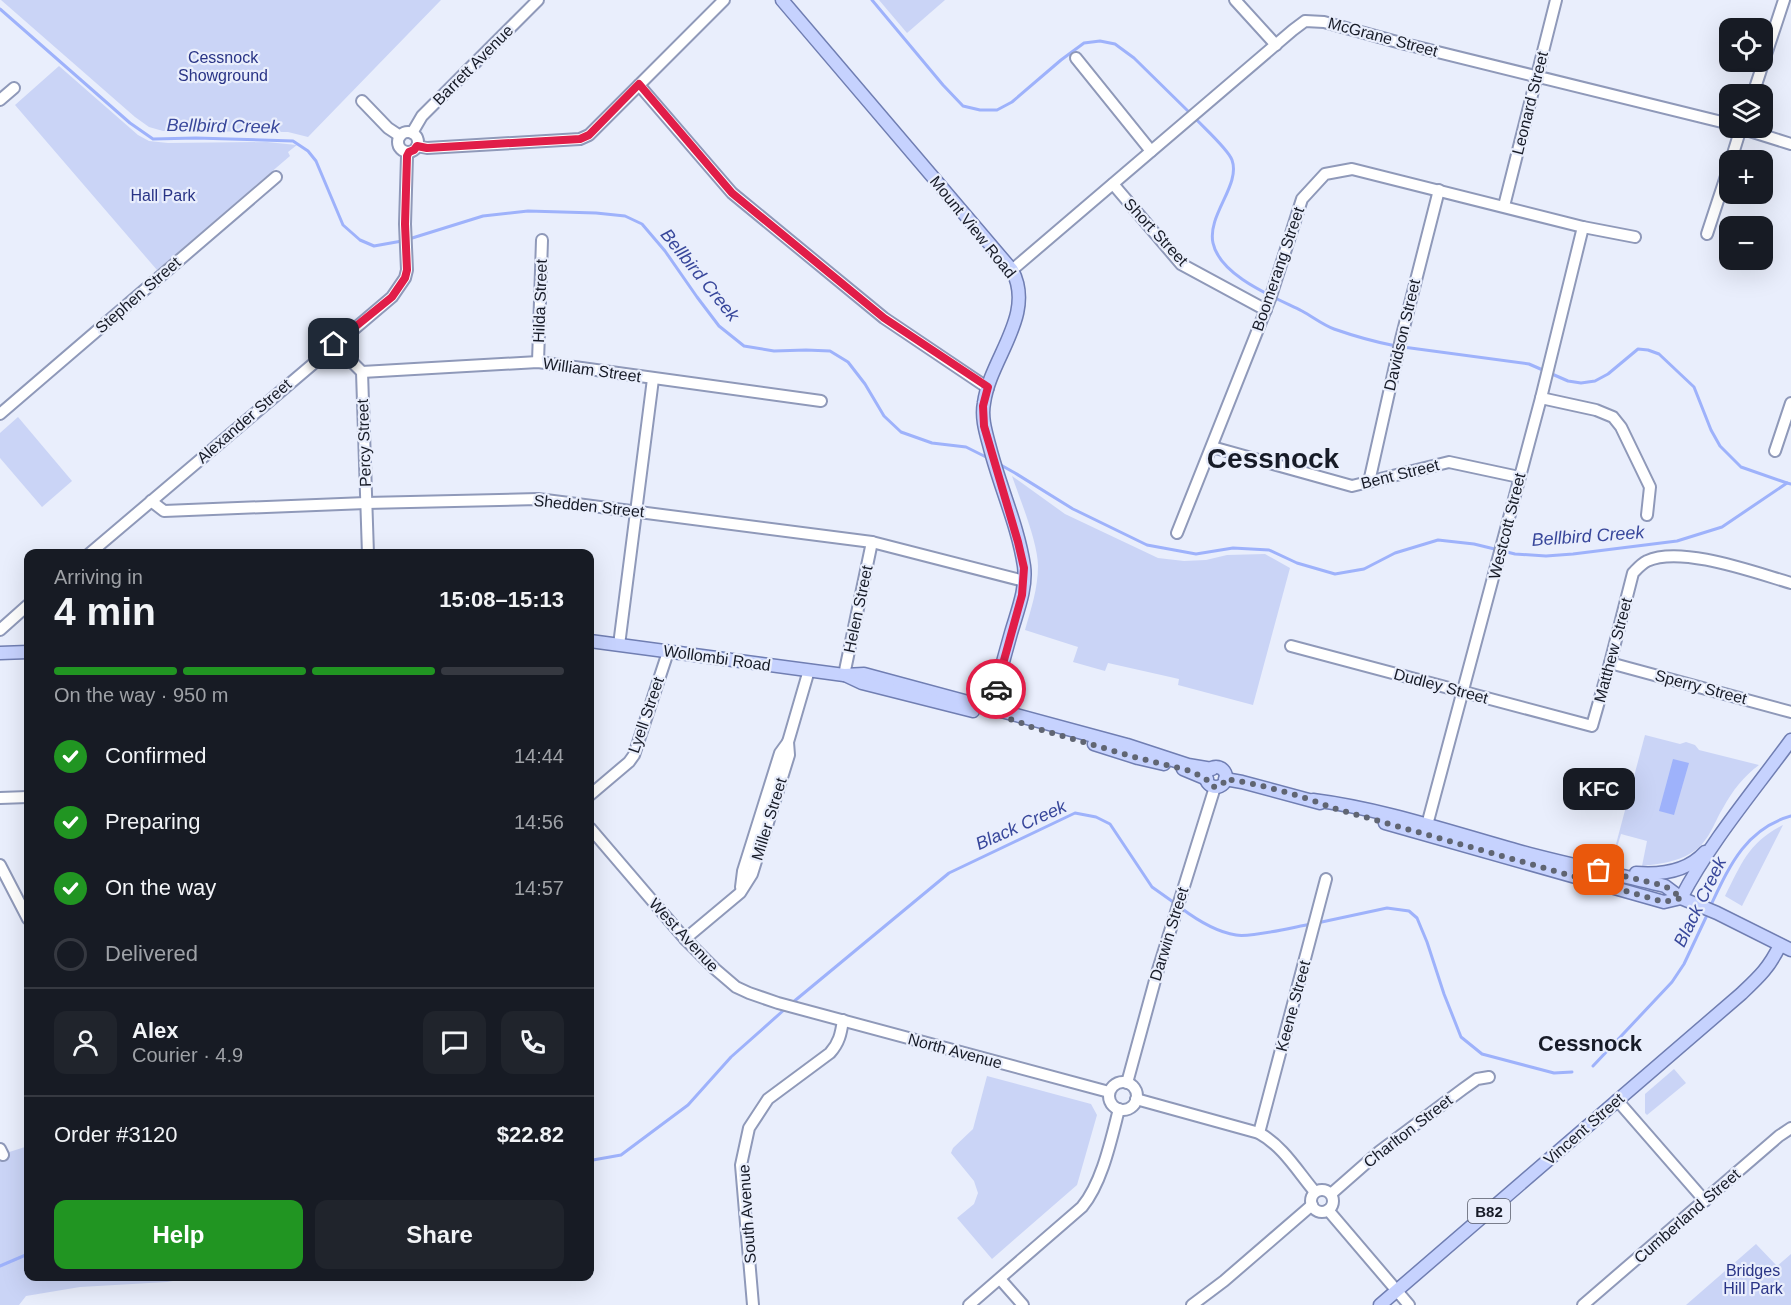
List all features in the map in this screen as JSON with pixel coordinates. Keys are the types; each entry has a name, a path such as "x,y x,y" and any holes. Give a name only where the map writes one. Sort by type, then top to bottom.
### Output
{"main road":[{"name":"Mount View Road","path":"782,0 1012,270 1019,287 1020,296 1016,320 988,387 983,415 1024,568 1019,604 991,708"},
{"name":"Wollombi Road","path":"594,642 844,675 864,674 1127,745 1188,765 1211,778"},
{"path":"0,653 24,652"},
{"name":"Wollombi Road","path":"844,675 862,683 1028,726 1211,778"},
{"path":"952,706 962,705 982,711 991,708 997,714 1028,726"},
{"path":"1614,873 1672,872 1702,855 1791,740"},
{"path":"1211,778 1221,769 1225,773 1225,779 1427,825 1576,866 1668,887 1682,898"},
{"path":"1313,800 1333,808 1664,902 1682,898"},
{"path":"1403,828 1419,828 1427,825"},
{"path":"1427,825 1431,831 1445,840"},
{"path":"1682,898 1720,834"},
{"name":"B82","path":"1682,898 1785,948"},
{"name":"Vincent Street","path":"1380,1305 1763,974 1785,948"}],"street":[{"name":"Barrett Avenue","path":"412,133 422,116 538,0"},
{"path":"400,136 399,146 402,151 580,139 589,135 724,0"},
{"path":"1234,0 1276,45"},
{"name":"Leonard Street","path":"1504,206 1556,0"},
{"path":"1756,84 1780,1"},
{"name":"McGrane Street","path":"1012,270 1302,23 1310,20 1719,121"},
{"path":"1076,58 1151,151"},
{"path":"639,84 732,193 884,318 988,387"},
{"path":"0,100 14,88"},
{"path":"362,101 388,128 400,136"},
{"path":"400,136 412,133 418,140 413,149"},
{"path":"1772,138 1791,144"},
{"name":"Alexander Street","path":"95,549 400,288 407,270 405,224 407,156 413,149"},
{"name":"Boomerang Street","path":"1177,533 1270,300 1302,199 1325,174 1352,169 1583,227 1635,237"},
{"name":"Stephen Street","path":"0,414 276,177"},
{"name":"Short Street","path":"1113,184 1181,264 1270,300"},
{"name":"Davidson Street","path":"1369,482 1397,354 1439,190"},
{"path":"1707,234 1719,196"},
{"name":"Westcott Street","path":"1427,825 1541,398 1583,227"},
{"name":"Hilda Street","path":"538,362 542,240"},
{"path":"334,344 362,372"},
{"name":"William Street","path":"362,372 538,362 821,401"},
{"name":"Percy Street","path":"362,372 368,549"},
{"path":"619,645 653,379"},
{"path":"1541,398 1596,410 1613,417 1621,427 1650,487 1647,515"},
{"path":"1775,451 1791,403"},
{"name":"Bent Street","path":"1212,447 1352,486 1449,462 1519,477"},
{"name":"Shedden Street","path":"151,501 164,511 538,499 872,542 1024,581"},
{"name":"Helen Street","path":"844,675 872,542"},
{"name":"Matthew Street","path":"1592,726 1633,573 1641,565 1659,558 1701,558 1791,583"},
{"path":"0,630 24,608"},
{"name":"Dudley Street","path":"1291,646 1592,726"},
{"name":"Lyell Street","path":"594,792 634,755 668,652"},
{"name":"Sperry Street","path":"1610,663 1791,712"},
{"name":"Miller Street","path":"685,939 740,893 752,874 789,755 788,742 809,670"},
{"name":"Darwin Street","path":"1127,1083 1181,895 1211,778"},
{"path":"0,798 24,796"},
{"name":"West Avenue","path":"594,833 685,939 736,987 778,1003 802,1009"},
{"path":"0,865 4,883 24,913"},
{"name":"Keene Street","path":"1259,1132 1326,879"},
{"name":"North Avenue","path":"802,1009 1109,1092"},
{"name":"South Avenue","path":"753,1305 741,1165 748,1128 768,1099 835,1048 840,1038 843,1020"},
{"name":"Charlton Street","path":"1331,1194 1380,1151 1463,1089 1477,1079 1489,1077"},
{"path":"1116,1083 1127,1083 1135,1089 1136,1099 1131,1107 1119,1109 1111,1102 1109,1092 1116,1083"},
{"path":"1136,1099 1259,1132 1282,1151 1315,1192"},
{"path":"1617,1100 1704,1201"},
{"path":"969,1305 1082,1207 1090,1197 1096,1185 1119,1109"},
{"name":"Cumberland Street","path":"1583,1305 1791,1128"},
{"path":"1323,1190 1331,1194 1333,1203 1328,1210 1319,1211 1312,1205 1311,1198 1315,1192 1323,1190"},
{"path":"1192,1305 1223,1282 1312,1205"},
{"path":"1328,1210 1409,1305"},
{"path":"1000,1279 1023,1305"}],"green space":[{"name":"Cessnock Showground","path":"1,0 441,0 308,137 288,132 163,131 149,127"},
{"path":"879,0 945,0 907,33"},
{"name":"Hall Park","path":"59,66 138,135 149,141 168,143 267,142 297,145 288,152 290,156 157,270 15,105"},
{"path":"18,417 72,481 42,507 0,458 0,433"},
{"path":"1012,476 1065,514 1158,558 1184,561 1206,560 1227,555 1265,554 1290,568 1253,705 1178,685 1179,679 1108,663 1105,671 1073,662 1078,647 1025,630 1034,598 1038,566 1035,545"},
{"path":"1645,735 1680,744 1686,742 1695,745 1699,750 1759,765 1734,790 1706,839 1697,849 1674,861 1642,866 1647,841 1621,834 1612,864 1611,863"},
{"path":"1783,825 1742,906 1725,896 1747,855 1762,839"},
{"path":"1674,1069 1686,1083 1647,1115 1645,1113 1645,1094"},
{"path":"987,1076 1091,1104 1097,1115 1077,1185 992,1259 957,1218 974,1204 978,1193 974,1181 951,1153 953,1148 973,1129"},
{"path":"24,1147 24,1281 173,1281 80,1287 26,1296 19,1305 0,1305 0,1155"},
{"name":"Bridges Hill Park","path":"1756,1244 1777,1266 1791,1254 1791,1305 1686,1305"}],"water":[{"path":"1673,759 1689,763 1674,815 1659,811"}],"waterway":[{"path":"872,0 963,106 980,110 997,110 1012,102 1084,43 1100,41 1115,44 1134,58 1191,114"},
{"name":"Bellbird Creek","path":"0,9 130,123 153,139 293,141 308,151 316,161 343,225 360,240 374,246 402,241"},
{"path":"1195,118 1230,155 1232,160 1234,170 1232,180 1212,232 1213,243 1226,266 1263,292 1330,327 1365,339 1396,346"},
{"name":"Bellbird Creek","path":"409,239 483,216 528,211 625,216 642,224 665,251 719,326 744,346 774,351 830,351 848,362 865,384 884,416 901,432 932,443 966,447 988,458"},
{"path":"1403,347 1529,364 1568,381 1581,383 1595,381 1608,374 1638,349 1648,350 1659,354 1694,387 1720,446 1741,467 1787,483"},
{"name":"Bellbird Creek","path":"999,464 1073,509 1147,545 1196,554 1233,548 1269,550 1297,563 1335,574 1364,569 1395,553 1438,540 1474,544 1515,554 1546,556 1677,541 1722,527 1787,483 1791,484"},
{"name":"Black Creek","path":"792,1003 949,873 1075,813 1096,817 1110,824 1152,887 1176,904"},
{"name":"Black Creek","path":"1710,907 1740,851 1762,830 1791,816"},
{"name":"Black Creek","path":"1181,908 1207,925 1243,936 1311,924"},
{"name":"Black Creek","path":"1317,923 1387,908 1409,911 1417,918 1427,942 1461,1037 1482,1054 1554,1073 1572,1072"},
{"name":"Black Creek","path":"1593,1066 1672,982 1684,964 1708,913"},
{"name":"Black Creek","path":"594,1160 621,1155 688,1105 731,1057 785,1009"},
{"name":"Black Creek","path":"0,1266 24,1256"}],"way so far":[{"path":"996,689 991,708 997,714 1028,726 1191,771 1206,779 1211,786 1218,787 1225,779 1242,782 1313,800 1333,808 1664,902 1682,898 1668,887 1599,870"}],"place":[{"name":"KFC","path":"1599,870"}],"district":[{"name":"Cessnock","path":"1273,458"},
{"name":"Cessnock","path":"1590,1043"}],"route":[{"path":"334,344 392,297 405,278 407,270 405,224 407,156 409,152 417,146 427,148 580,139 589,135 639,84 732,193 884,318 988,387 983,406 984,426 1024,568 1022,595 996,689"}]}
